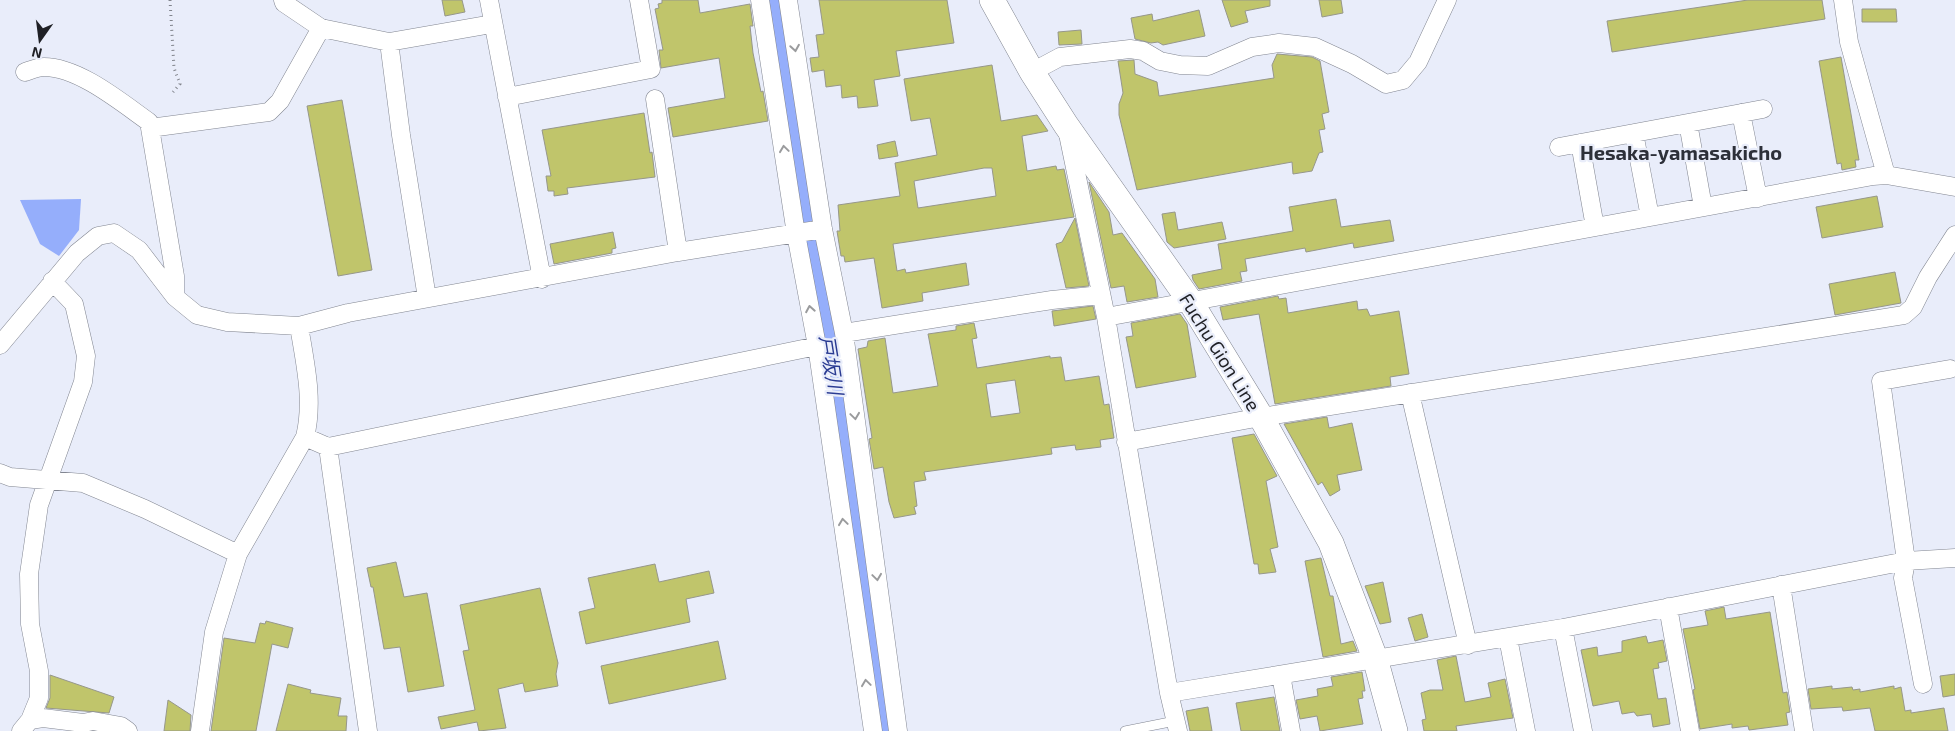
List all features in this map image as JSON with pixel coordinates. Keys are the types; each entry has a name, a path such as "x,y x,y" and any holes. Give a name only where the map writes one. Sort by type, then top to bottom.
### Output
{"main road":[{"name":"Fuchu Gion Line","path":"992,0 1032,72 1066,125 1190,301 1261,417 1331,543 1375,658 1395,731"}],"street":[{"path":"283,0 284,3 321,28 389,42 492,24"},
{"path":"489,0 492,24 542,278"},
{"path":"507,98 651,70 639,0"},
{"path":"760,0 796,234 817,346 873,731"},
{"path":"788,0 823,229 844,333 898,731"},
{"path":"1032,72 1060,57 1130,49 1143,52 1160,61 1180,65 1208,66 1252,48 1279,43 1315,47 1352,64 1386,84 1403,80 1418,62 1447,0"},
{"path":"1842,0 1849,42 1886,175"},
{"path":"150,128 269,112 280,101 321,28"},
{"path":"389,42 401,135 427,298"},
{"path":"26,72 43,67 61,70 102,88 149,122 176,276 175,297"},
{"path":"655,99 678,252"},
{"path":"1559,147 1763,109"},
{"path":"1742,113 1758,198"},
{"path":"1688,123 1703,208"},
{"path":"1066,125 1106,317 1176,726"},
{"path":"1634,133 1650,217"},
{"path":"1580,143 1595,227"},
{"path":"1106,317 1886,175 1955,187"},
{"path":"0,345 77,253 98,236 114,233 139,250 175,297 197,315 228,322 299,326 348,313 427,298 678,252 823,229"},
{"path":"1126,442 1261,417 1904,314 1913,308 1928,277 1955,235"},
{"path":"25,726 39,698 39,671 30,624 29,574 40,505 83,382 86,356 74,304 52,281"},
{"path":"844,333 1052,300 1101,295"},
{"path":"200,731 214,632 238,554 305,437 309,422 309,390 299,326"},
{"path":"305,437 328,447 817,346"},
{"path":"1923,684 1903,578 1906,561 1881,381 1950,369"},
{"path":"1410,394 1468,645"},
{"path":"328,447 368,731"},
{"path":"0,473 10,477 82,483 145,509 238,554"},
{"path":"1169,693 1375,658 1508,638 1906,561 1955,558"},
{"path":"1781,585 1804,731"},
{"path":"1668,608 1690,731"},
{"path":"1563,628 1582,731"},
{"path":"1508,638 1526,731"},
{"path":"1281,675 1291,731"},
{"path":"25,726 43,718 83,723 93,721 121,726 128,731"}],"lane":[{"path":"1125,731 1176,726"}],"path":[{"path":"170,0 174,68 180,84 174,92"}],"water":[{"path":"81,199 79,230 59,256 40,244 20,200"}],"building":[{"path":"442,0 462,0 465,12 445,16"},
{"path":"662,0 698,0 700,13 750,4 753,26 750,26 753,53 761,92 763,91 768,121 673,137 668,108 725,98 719,58 661,68 659,50 663,50 655,9 659,8 658,4 662,3"},
{"path":"819,0 947,0 954,43 896,51 900,76 874,80 878,106 858,108 857,96 842,98 841,85 826,87 824,70 812,72 810,58 819,57 816,35 824,34"},
{"path":"1222,0 1270,0 1270,6 1245,11 1248,22 1231,27"},
{"path":"1319,0 1341,0 1343,13 1322,17"},
{"path":"1748,0 1822,0 1825,19 1612,52 1607,21"},
{"path":"1862,9 1896,9 1897,22 1862,22"},
{"path":"1199,10 1205,36 1163,45 1158,42 1151,43 1135,39 1131,18 1152,14 1153,21"},
{"path":"1081,30 1082,44 1059,45 1058,32"},
{"path":"1277,54 1312,57 1320,61 1329,112 1322,114 1325,129 1319,130 1323,152 1319,153 1312,171 1293,174 1292,162 1137,190 1119,115 1119,104 1123,93 1118,61 1134,60 1135,74 1157,82 1159,96 1274,78 1272,65"},
{"path":"1841,57 1859,160 1855,160 1856,167 1842,170 1841,163 1837,164 1819,61"},
{"path":"992,65 1001,121 1037,115 1048,131 1022,136 1027,171 1056,166 1057,170 1064,169 1074,217 893,244 897,271 905,269 906,273 966,263 969,285 922,293 923,301 882,308 874,258 845,262 844,256 841,256 837,231 840,231 838,205 900,196 895,163 937,155 930,118 911,121 904,79","holes":["992,168 996,196 918,208 914,181"]},
{"path":"342,100 372,270 338,276 307,106"},
{"path":"644,113 655,177 567,188 568,194 554,196 554,191 548,191 546,176 551,176 542,130"},
{"path":"895,141 898,156 879,159 877,145"},
{"path":"1089,182 1109,212 1113,235 1122,233 1155,279 1158,297 1127,302 1124,286 1111,288"},
{"path":"1877,196 1883,227 1822,238 1816,207"},
{"path":"1336,199 1341,227 1390,220 1394,241 1354,248 1353,243 1306,252 1305,248 1245,259 1247,271 1240,272 1242,281 1199,289 1193,280 1192,275 1222,269 1218,244 1293,231 1289,207"},
{"path":"1175,212 1178,230 1222,222 1226,239 1174,248 1167,242 1162,214"},
{"path":"1075,218 1089,286 1066,288 1056,244 1062,242"},
{"path":"613,232 616,248 612,249 612,253 554,264 550,244"},
{"path":"1895,272 1901,303 1835,315 1829,284"},
{"path":"1278,296 1279,299 1286,298 1288,313 1357,301 1358,310 1367,309 1370,316 1399,311 1409,374 1390,377 1391,386 1275,404 1259,314 1223,320 1220,307"},
{"path":"1093,306 1096,319 1054,326 1052,311"},
{"path":"1180,314 1187,324 1196,377 1136,388 1126,337 1133,336 1131,323"},
{"path":"974,323 977,338 972,339 977,368 1050,356 1050,358 1061,357 1065,381 1099,376 1104,405 1109,404 1114,438 1100,440 1101,447 1076,450 1075,445 1051,448 1052,454 924,472 926,480 914,482 917,506 914,507 916,514 894,518 889,502 883,467 874,469 869,439 872,438 858,349 867,347 868,341 885,338 893,393 938,386 928,334 956,330 956,326","holes":["1015,380 1020,413 991,417 986,384"]},
{"path":"1327,417 1329,428 1352,423 1362,470 1337,475 1340,490 1330,496 1322,482 1318,485 1284,424"},
{"path":"1254,434 1277,476 1266,481 1278,547 1270,549 1276,572 1259,574 1258,564 1254,564 1232,438"},
{"path":"1321,558 1330,596 1333,596 1341,644 1353,641 1357,651 1323,657 1305,561"},
{"path":"396,562 404,597 427,593 444,686 408,692 400,647 384,649 373,587 371,587 367,568"},
{"path":"655,564 659,582 709,571 714,593 686,599 690,622 586,644 579,612 595,608 588,578"},
{"path":"1383,582 1391,622 1380,624 1365,586"},
{"path":"540,588 558,663 556,674 558,686 525,692 523,683 498,689 506,728 479,731 477,722 441,729 438,717 475,710 463,651 469,650 460,605"},
{"path":"1724,607 1726,619 1770,612 1783,693 1787,692 1790,712 1786,713 1788,725 1749,730 1748,726 1732,728 1732,724 1700,729 1693,690 1695,689 1683,629 1708,625 1705,611"},
{"path":"1422,614 1428,637 1415,641 1408,618"},
{"path":"266,621 293,628 288,648 272,644 256,731 211,731 224,638 255,643 260,623 265,624"},
{"path":"1646,636 1648,643 1663,640 1667,661 1658,663 1659,668 1653,669 1658,699 1666,698 1670,724 1653,727 1651,714 1637,716 1634,712 1622,714 1619,701 1593,706 1581,650 1597,647 1598,656 1622,652 1622,641"},
{"path":"718,641 726,679 609,704 601,666"},
{"path":"1456,656 1465,702 1491,697 1488,683 1505,679 1513,718 1456,726 1457,731 1424,731 1422,720 1426,719 1421,693 1430,690 1443,690 1437,660"},
{"path":"1362,672 1365,691 1362,691 1363,698 1358,699 1363,724 1320,731 1317,716 1300,719 1296,700 1318,696 1317,689 1333,686 1331,677"},
{"path":"1955,674 1955,695 1943,697 1940,676"},
{"path":"50,675 114,697 109,713 46,708 50,698"},
{"path":"288,684 311,690 310,693 341,698 338,716 347,716 346,731 276,731"},
{"path":"1832,686 1832,689 1852,687 1853,690 1860,689 1860,692 1894,686 1894,689 1901,687 1905,711 1911,710 1911,713 1944,708 1948,731 1875,731 1870,708 1843,711 1842,707 1811,709 1808,689"},
{"path":"1274,697 1280,731 1241,731 1236,703"},
{"path":"168,700 191,715 190,731 164,731"},
{"path":"1208,707 1212,731 1190,731 1186,711"}],"waterway":[{"name":"戸坂川","path":"775,0 844,446 863,550 876,640 884,731"}],"district":[{"name":"Hesaka-yamasakicho","path":"1681,153"}]}
